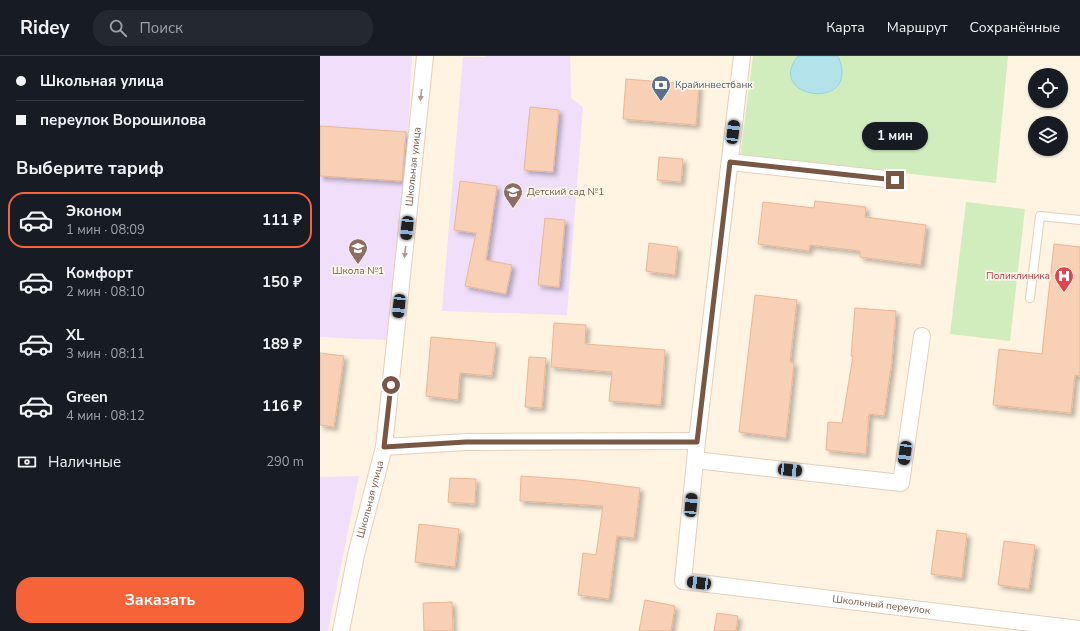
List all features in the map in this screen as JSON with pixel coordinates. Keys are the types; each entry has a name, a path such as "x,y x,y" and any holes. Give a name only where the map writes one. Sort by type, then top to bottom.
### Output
{"street":[{"name":"Школьная улица","path":"341,631 356,555 384,447 425,56"},
{"path":"742,56 695,460 901,483 922,336"},
{"path":"730,162 895,180"},
{"path":"384,447 466,442 697,442"},
{"name":"Школьный переулок","path":"695,460 683,581 1080,629"}],"lane":[{"path":"1030,298 1040,216 1080,220"}],"shaded area":[{"name":"Школа №1","path":"320,56 412,56 405,192 386,340 320,337"},
{"name":"Детский сад №1","path":"570,56 571,98 583,107 567,315 442,311 463,57"},
{"path":"359,476 328,631 320,631 320,477"}],"green space":[{"path":"753,56 1008,56 996,183 740,156"},
{"path":"966,202 1025,209 1010,341 950,334"}],"water":[{"path":"798,56 838,56 842,74 837,86 827,92 814,94 802,90 793,82 791,71"}],"building":[{"name":"Крайинвестбанк","path":"626,79 699,85 696,125 623,119"},
{"path":"530,107 559,110 553,172 524,170"},
{"path":"320,126 406,132 402,181 320,176"},
{"path":"659,157 683,159 681,182 657,180"},
{"path":"460,181 497,186 486,260 512,265 506,294 465,286 476,233 454,230"},
{"path":"815,201 866,207 865,217 926,225 921,265 860,257 860,251 810,245 809,251 758,244 763,202 814,208"},
{"path":"545,218 565,220 559,287 538,285"},
{"path":"649,243 678,247 675,275 646,271"},
{"name":"Поликлиника","path":"1054,244 1080,247 1080,376 1075,375 1071,413 993,405 999,349 1042,354"},
{"path":"755,295 797,300 790,362 794,363 786,438 739,432"},
{"path":"855,308 896,311 892,361 884,416 869,414 866,454 826,450 828,422 842,423 853,356 851,356"},
{"path":"554,323 586,325 585,344 665,350 661,405 609,401 612,372 551,367"},
{"path":"431,337 496,343 492,376 460,373 458,400 426,396"},
{"path":"320,353 344,356 334,427 320,425"},
{"path":"529,357 546,358 542,408 525,407"},
{"path":"521,476 579,480 640,488 634,538 617,536 609,599 578,595 583,553 596,555 603,506 520,501"},
{"path":"450,478 476,479 475,504 448,502"},
{"path":"419,524 459,529 455,567 415,562"},
{"path":"937,530 967,534 962,578 931,574"},
{"path":"1004,541 1035,545 1029,589 998,585"},
{"path":"645,600 675,606 671,631 639,631"},
{"path":"452,602 453,631 424,631 423,603"},
{"path":"717,613 738,616 736,631 714,631"}],"place":[{"name":"Крайинвестбанк","path":"661,102"},
{"name":"Детский сад №1","path":"513,209"},
{"name":"Школа №1","path":"358,265"},
{"name":"Поликлиника","path":"1064,293"}],"route":[{"path":"391,385 384,447 466,442 697,442 730,162 895,180"}]}
